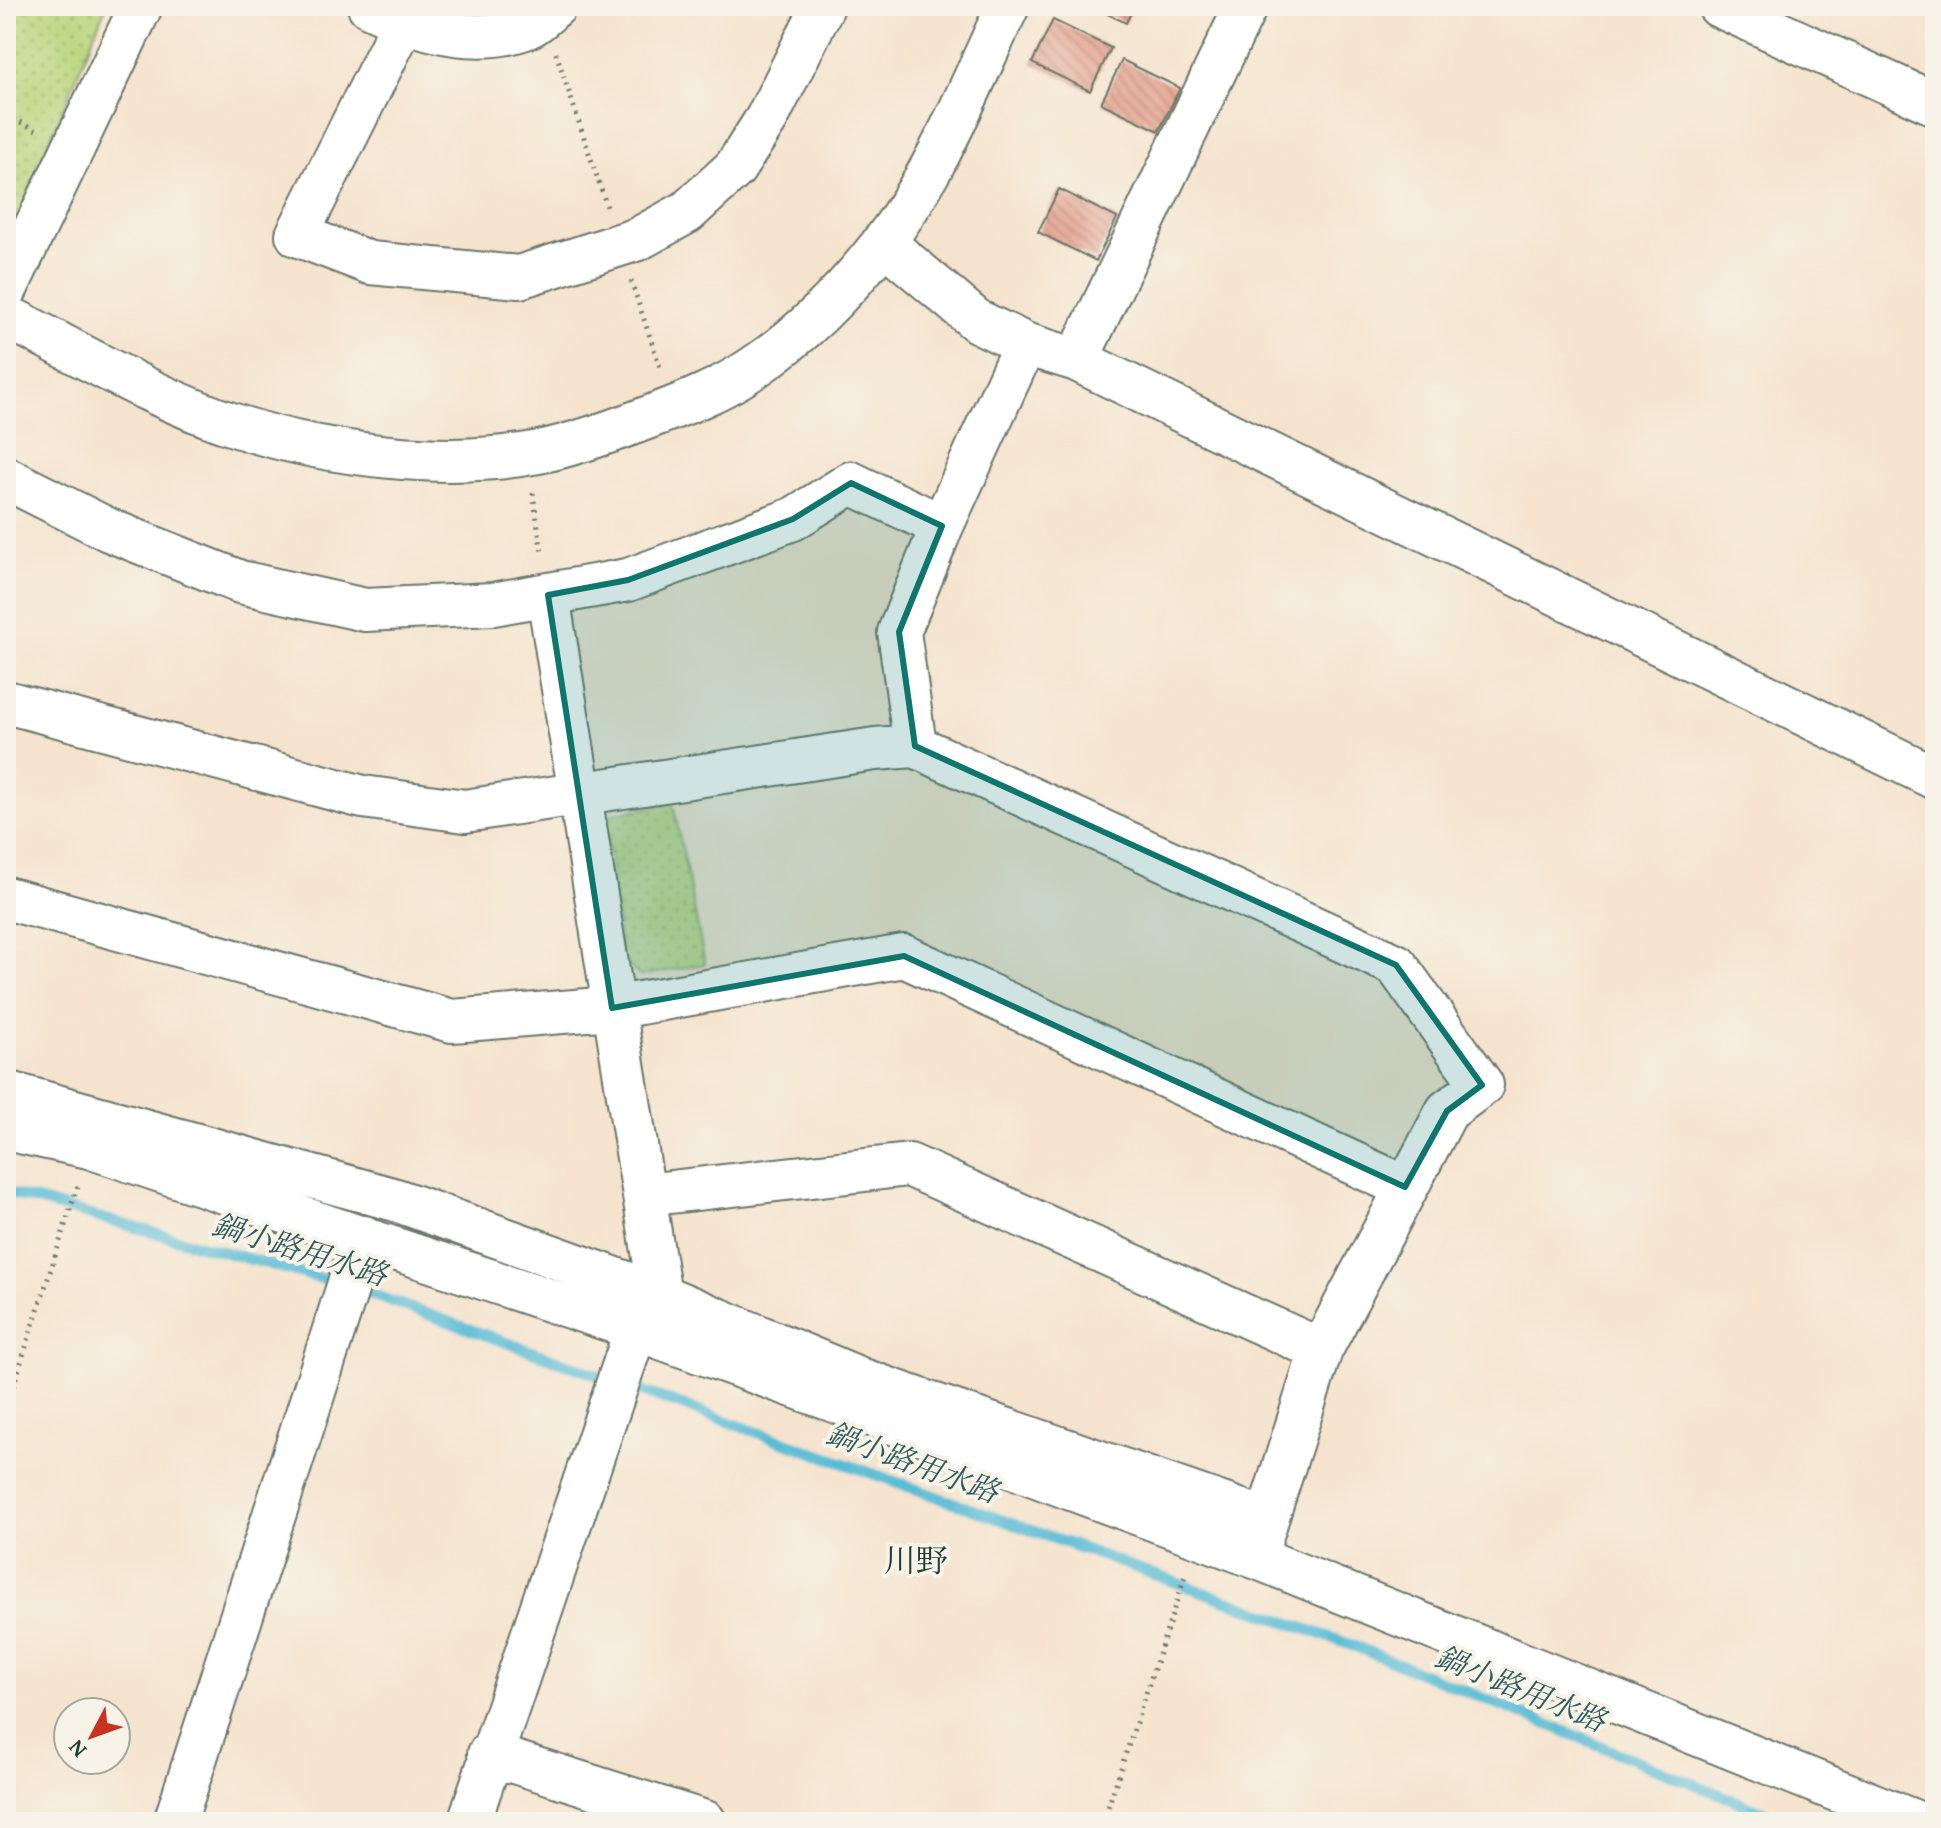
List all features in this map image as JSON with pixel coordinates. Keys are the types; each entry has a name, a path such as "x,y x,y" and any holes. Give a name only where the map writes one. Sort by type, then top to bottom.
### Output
{"street":[{"path":"6,289 141,6"},
{"path":"549,11 527,28 476,37 386,14 297,235 370,263 519,277 619,245 687,212 735,168 767,118 823,6"},
{"path":"6,316 136,382 235,425 308,445 383,457 456,458 538,452 621,428 696,399 754,368 825,308 883,242 928,174 1008,6"},
{"path":"1077,360 1246,6"},
{"path":"1719,6 1935,104"},
{"path":"883,242 977,321 1025,344 1077,360 1935,778"},
{"path":"915,746 899,632 942,526 1025,344"},
{"path":"6,478 109,530 240,582 365,610 493,604 628,580 793,519 851,483 942,526"},
{"path":"548,595 660,1295"},
{"path":"6,702 363,797 465,811 875,749 915,746 1396,965 1482,1085 1447,1111 1321,1350 1260,1538"},
{"path":"6,898 452,1021 612,1008 904,956 1405,1187"},
{"path":"6,1092 396,1200 660,1295 863,1380 1260,1538 1916,1822"},
{"path":"6,1129 89,1147 358,1254 636,1329 1197,1538 1260,1538"},
{"path":"644,1195 909,1165 1321,1350"},
{"path":"175,1822 358,1254"},
{"path":"469,1822 489,1754 636,1329"},
{"path":"489,1754 705,1822"}],"path":[{"path":"549,11 619,245 662,375"},
{"path":"6,115 36,130"},
{"path":"532,483 548,595"},
{"path":"6,1409 89,1147"},
{"path":"1103,1822 1197,1538"}],"highlighted area":[{"path":"851,483 942,526 899,632 915,746 1396,965 1482,1085 1447,1111 1405,1187 904,956 612,1008 548,595 628,580 793,519"}],"green space":[{"path":"6,6 106,6 6,246"},
{"path":"673,803 705,964 640,976 622,960 605,820 613,814"}],"building":[{"path":"1091,6 1134,6 1126,23"},
{"path":"1053,20 1111,48 1090,91 1032,63"},
{"path":"1122,60 1180,88 1159,131 1101,103"},
{"path":"1059,189 1117,218 1096,261 1038,232"}],"waterway":[{"name":"鍋小路用水路","path":"6,1192 341,1284"},
{"name":"鍋小路用水路","path":"357,1289 1362,1649 1788,1822"}],"district":[{"name":"川野","path":"916,1560"}]}
